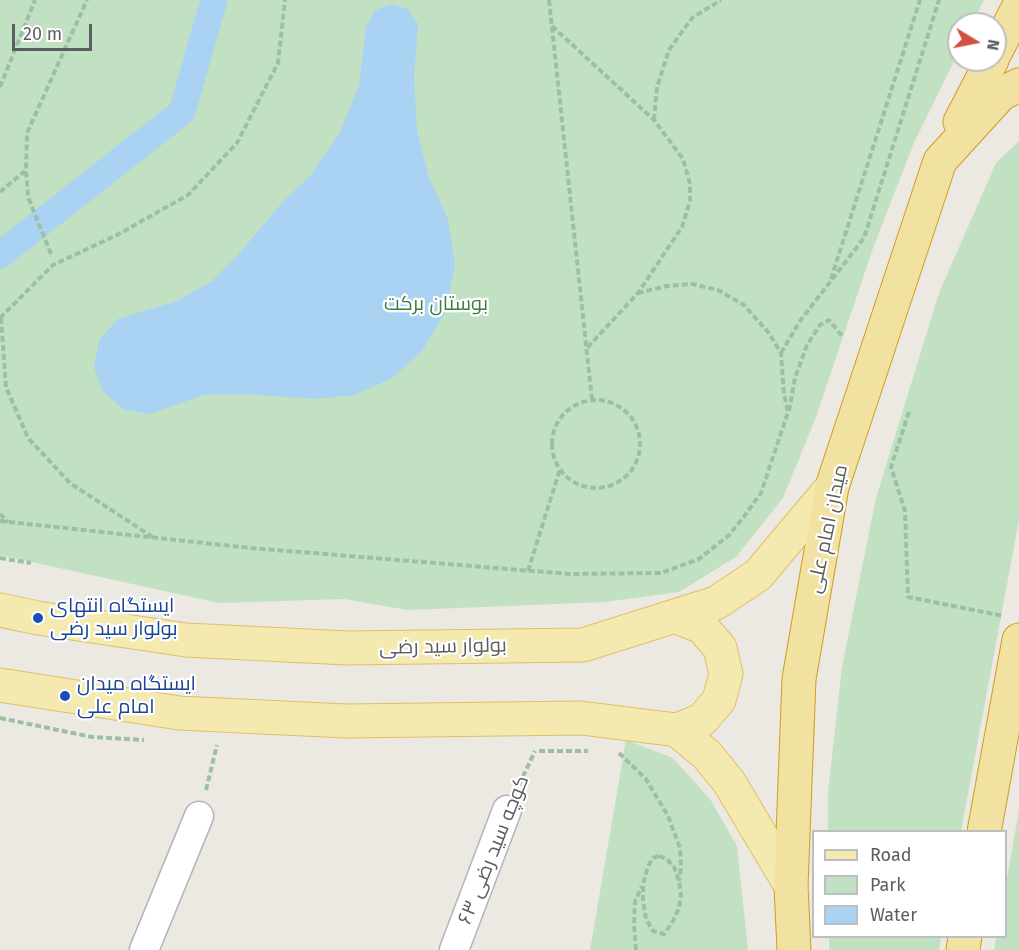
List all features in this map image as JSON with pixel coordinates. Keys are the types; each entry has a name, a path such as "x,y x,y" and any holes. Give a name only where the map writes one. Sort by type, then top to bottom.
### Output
{"highway":[{"path":"1007,30 1019,6"},
{"path":"940,161 986,72"},
{"name":"میدان امام علی","path":"794,950 791,886 799,679 832,487 940,161 1001,94 1019,85"},
{"path":"984,830 1013,628"}],"main road":[{"name":"بولوار سید رضی","path":"0,610 38,618 186,640 347,648 583,645 716,603 758,575 832,487"},
{"path":"0,685 179,713 345,721 581,718 676,730 702,720 719,700 726,674 720,648 702,627 677,617"},
{"path":"676,730 707,755 729,782 791,886"}],"street":[{"name":"کوچه سید رضی ۶۳","path":"463,947 507,810"},
{"path":"144,950 199,816"}],"path":[{"path":"0,87 35,0"},
{"path":"51,254 28,196 27,133 87,0"},
{"path":"155,538 70,483 28,438 6,387 0,318 53,265 117,235 188,195 237,143 278,63 285,0"},
{"path":"549,0 591,400"},
{"path":"708,0 714,3"},
{"path":"654,120 657,87 669,50 692,18 721,0"},
{"path":"829,285 920,0"},
{"path":"781,353 800,321 864,238 939,0"},
{"path":"552,26 654,120 683,159 690,184 690,201 682,226 638,293 586,350"},
{"path":"0,192 26,170"},
{"path":"638,293 667,286 692,284 718,290 744,305 768,332 781,353 784,394 788,412"},
{"path":"0,521 251,548 528,571 570,574 662,573 699,559 728,536 743,518 761,493 807,345 820,325 829,320 843,337"},
{"path":"591,400 606,401 621,407 632,418 639,439 636,462 627,474 615,483 600,487 585,486 571,480 560,470 554,456 552,440 556,425 564,413 576,404 591,400"},
{"path":"909,412 891,467 904,511 909,597 1013,628"},
{"path":"528,571 560,470"},
{"path":"0,514 9,523"},
{"path":"0,558 31,563"},
{"path":"0,718 92,737 149,740"},
{"path":"206,744 229,745"},
{"path":"199,816 217,744"},
{"path":"524,751 594,751"},
{"name":"کوچه سید رضی ۶۳","path":"507,810 535,751"},
{"path":"618,751 646,779 668,816 680,848 679,881"},
{"path":"636,950 635,901 653,858 659,856 667,859 674,867 681,895 679,908 672,924 664,934 653,930 646,919 643,884"}],"green space":[{"name":"بوستان برکت","path":"0,0 984,0 978,12 947,12 949,72 913,145 872,251 816,417 783,498 736,557 679,592 605,602 408,610 344,599 219,603 0,555"},
{"path":"1019,141 1019,520 961,830 828,830 828,792 842,667 876,498 939,293 996,163"},
{"path":"626,740 673,758 710,799 737,846 748,950 590,950"},
{"path":"1019,810 1019,950 994,950 996,938 1007,938 1007,878"},
{"path":"829,938 941,938 939,950 829,950"}],"water":[{"path":"390,4 408,9 418,24 414,77 417,130 429,178 448,219 455,265 446,311 422,351 392,378 355,395 315,399 245,394 204,395 149,414 123,409 103,392 94,367 99,340 118,319 177,301 212,281 237,256 282,203 311,175 340,132 359,85 366,27 374,11"}],"waterway":[{"path":"0,255 182,112 214,0"}],"place":[{"name":"ایستگاه انتهای بولوار سید رضی","path":"38,618"},
{"name":"ایستگاه میدان امام علی","path":"65,696"}]}
